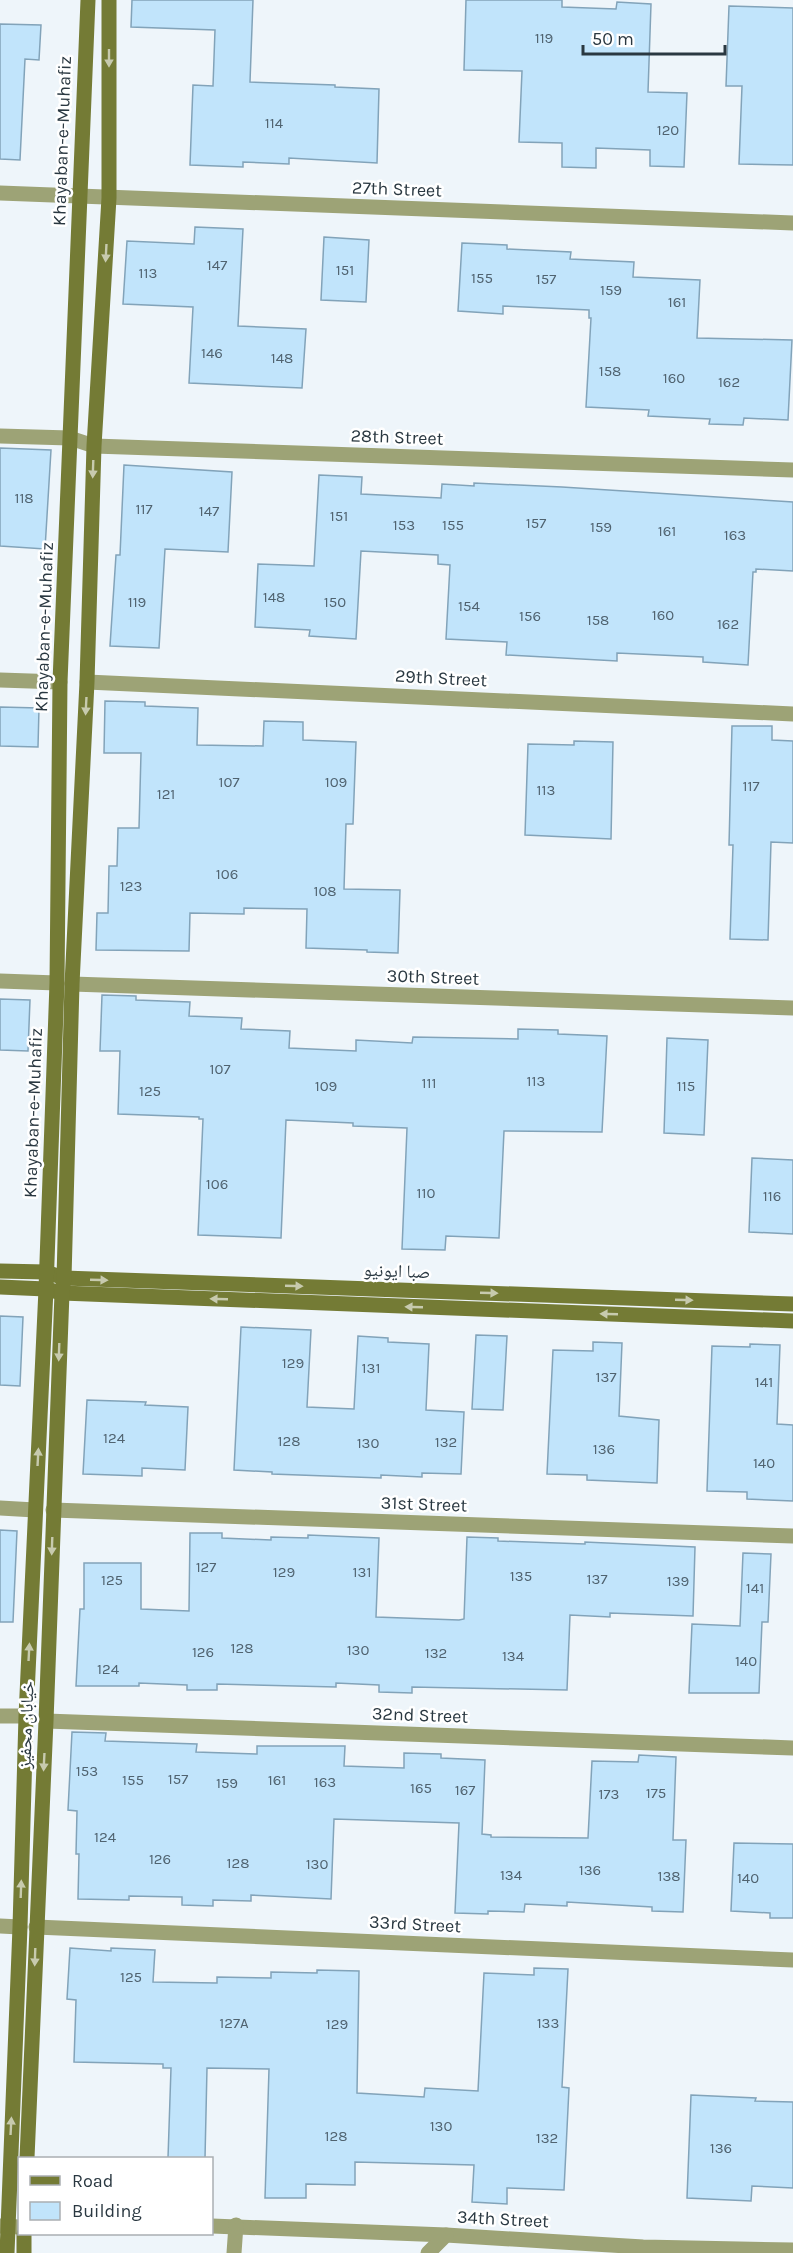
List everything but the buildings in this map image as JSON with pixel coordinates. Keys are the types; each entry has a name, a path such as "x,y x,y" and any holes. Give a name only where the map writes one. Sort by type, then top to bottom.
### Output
{"street":[{"name":"Khayaban-e-Muhafiz","path":"63,1286 65,984 60,682 87,0"},
{"name":"Khayaban-e-Muhafiz","path":"9,2226 26,1716 46,1272 87,682 94,446 110,198 109,0"},
{"name":"27th Street","path":"0,193 793,223"},
{"name":"28th Street","path":"0,436 70,438 94,446 793,470"},
{"path":"0,680 60,682"},
{"name":"29th Street","path":"87,682 793,714"},
{"name":"30th Street","path":"0,981 793,1008"},
{"name":"صبا ایونیو","path":"0,1270 46,1272 63,1286 793,1321"},
{"name":"صبا ایونیو","path":"0,1287 46,1289 63,1286 793,1304"},
{"name":"خیابان محفیز","path":"27,2157 63,1286"},
{"path":"0,1508 35,1510"},
{"name":"31st Street","path":"53,1510 793,1536"},
{"path":"0,1716 26,1716"},
{"name":"32nd Street","path":"46,1720 793,1748"},
{"path":"23,1835 40,1835"},
{"path":"0,1926 20,1927"},
{"name":"33rd Street","path":"36,1927 793,1960"},
{"path":"234,2253 236,2225"},
{"name":"34th Street","path":"213,2226 236,2225 446,2235 640,2250 793,2250"},
{"path":"7,2253 9,2226"},
{"path":"24,2235 24,2253"},
{"path":"428,2253 446,2235"}]}
